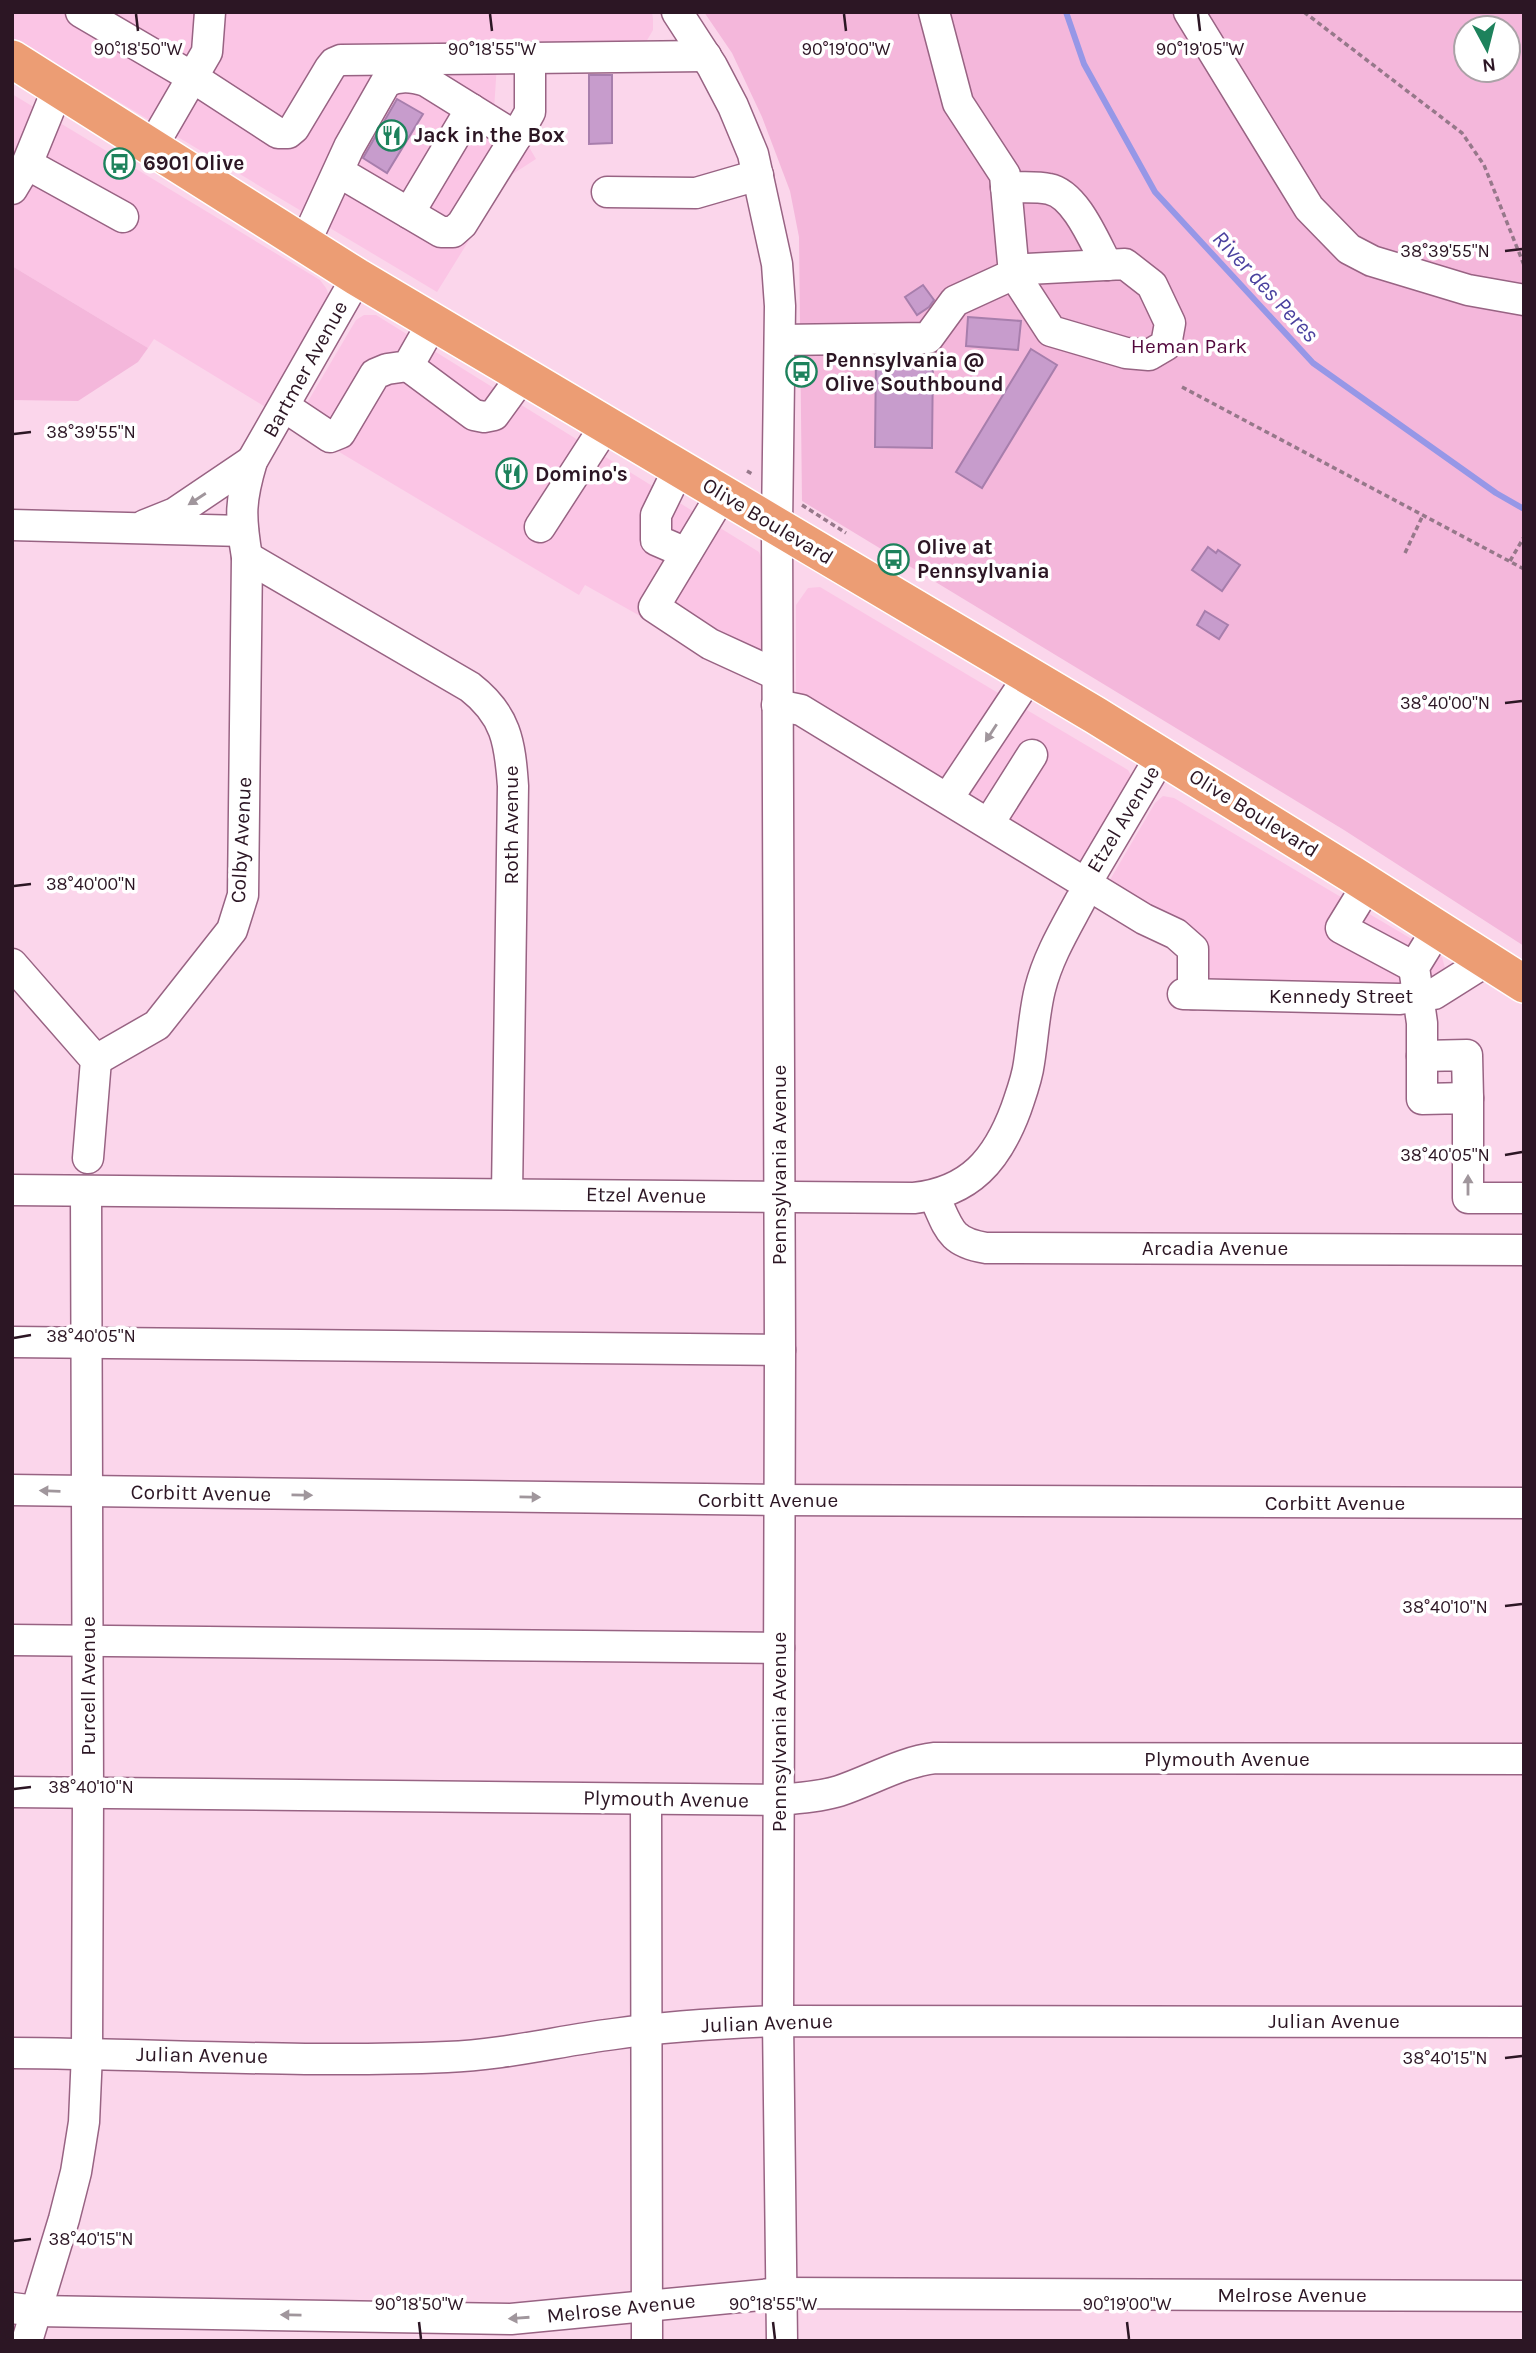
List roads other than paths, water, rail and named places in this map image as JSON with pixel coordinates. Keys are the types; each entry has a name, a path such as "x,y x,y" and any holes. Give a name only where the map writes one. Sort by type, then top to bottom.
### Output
{"main road":[{"name":"Olive Boulevard","path":"12,59 357,277 1029,676 1368,884 1524,984"}],"street":[{"path":"81,12 192,77 278,132 288,133 294,128 334,63 341,60 706,56"},
{"path":"152,147 207,51 210,12"},
{"name":"Pennsylvania Avenue","path":"677,12 706,56 733,106 753,154 777,264 780,340 777,526 780,1350 778,2021 782,2341"},
{"path":"780,340 928,338 955,301 1014,274 1027,269 1125,264 1152,285 1170,323 1166,345 1149,355 1126,354 1051,331 1014,274 1005,175 958,103 934,12"},
{"path":"1189,12 1309,208 1349,249 1373,261 1468,290 1524,300"},
{"path":"343,161 409,213 441,232 453,232 462,224 530,112 530,59"},
{"path":"305,243 343,161 386,82 395,78 411,77 426,81 467,116 516,137"},
{"path":"58,88 20,176 123,217"},
{"path":"409,213 467,116"},
{"path":"607,192 696,193 758,175"},
{"path":"1006,187 1051,189 1068,198 1107,265"},
{"name":"Bartmer Avenue","path":"12,525 136,528 245,544 241,506 252,461 357,277"},
{"path":"408,366 433,322"},
{"path":"285,407 330,437 340,433 375,374 408,366 474,415 484,417 494,415 523,376"},
{"path":"540,527 606,425"},
{"name":"Bartmer Avenue","path":"136,528 175,513 252,461"},
{"path":"679,468 656,515 656,540 686,553"},
{"path":"722,494 654,607 710,644 769,671 777,670"},
{"name":"Colby Avenue","path":"96,1060 157,1025 232,930 243,895 245,544"},
{"name":"Roth Avenue","path":"245,544 470,687 485,699 498,716 509,747 513,786 507,1194"},
{"path":"948,798 1029,676"},
{"path":"777,705 801,710 989,823 1083,892"},
{"path":"989,823 1032,755"},
{"name":"Etzel Avenue","path":"12,1190 914,1198 934,1196 967,1181 990,1160 1001,1141 1029,1066 1040,988 1055,947 1083,892 1161,756"},
{"path":"1368,884 1341,928 1414,967"},
{"name":"Kennedy Street","path":"1083,892 1176,934 1193,949 1188,994 1400,999 1434,994 1488,960"},
{"path":"1438,928 1414,967 1422,1023 1422,1100 1468,1098"},
{"path":"12,964 96,1060 88,1158"},
{"path":"1422,1056 1467,1055 1468,1198 1524,1198"},
{"name":"Purcell Avenue","path":"27,2341 24,2309 76,2172 84,2122 87,2053 88,1794 86,1191"},
{"name":"Arcadia Avenue","path":"934,1196 955,1238 969,1245 986,1248 1524,1250"},
{"path":"12,1342 780,1350"},
{"name":"Corbitt Avenue","path":"12,1490 779,1500 1524,1503"},
{"path":"12,1640 779,1648"},
{"name":"Plymouth Avenue","path":"12,1793 779,1800 837,1792 908,1764 934,1758 1524,1759"},
{"path":"646,1799 647,2341"},
{"name":"Julian Avenue","path":"12,2053 446,2057 494,2054 646,2030 778,2021 1524,2022"},
{"name":"Melrose Avenue","path":"24,2309 511,2319 782,2293 1524,2296"}],"waterway":[{"name":"River des Peres","path":"1066,12 1084,64 1155,192 1313,363 1496,493 1524,509"}],"place":[{"name":"Jack in the Box","path":"391,135"},
{"name":"6901 Olive","path":"120,163"},
{"name":"Pennsylvania @ Olive Southbound","path":"802,372"},
{"name":"Domino's","path":"512,474"},
{"name":"Olive at Pennsylvania","path":"894,559"}],"park label":[{"name":"Heman Park","path":"1189,346"}]}
